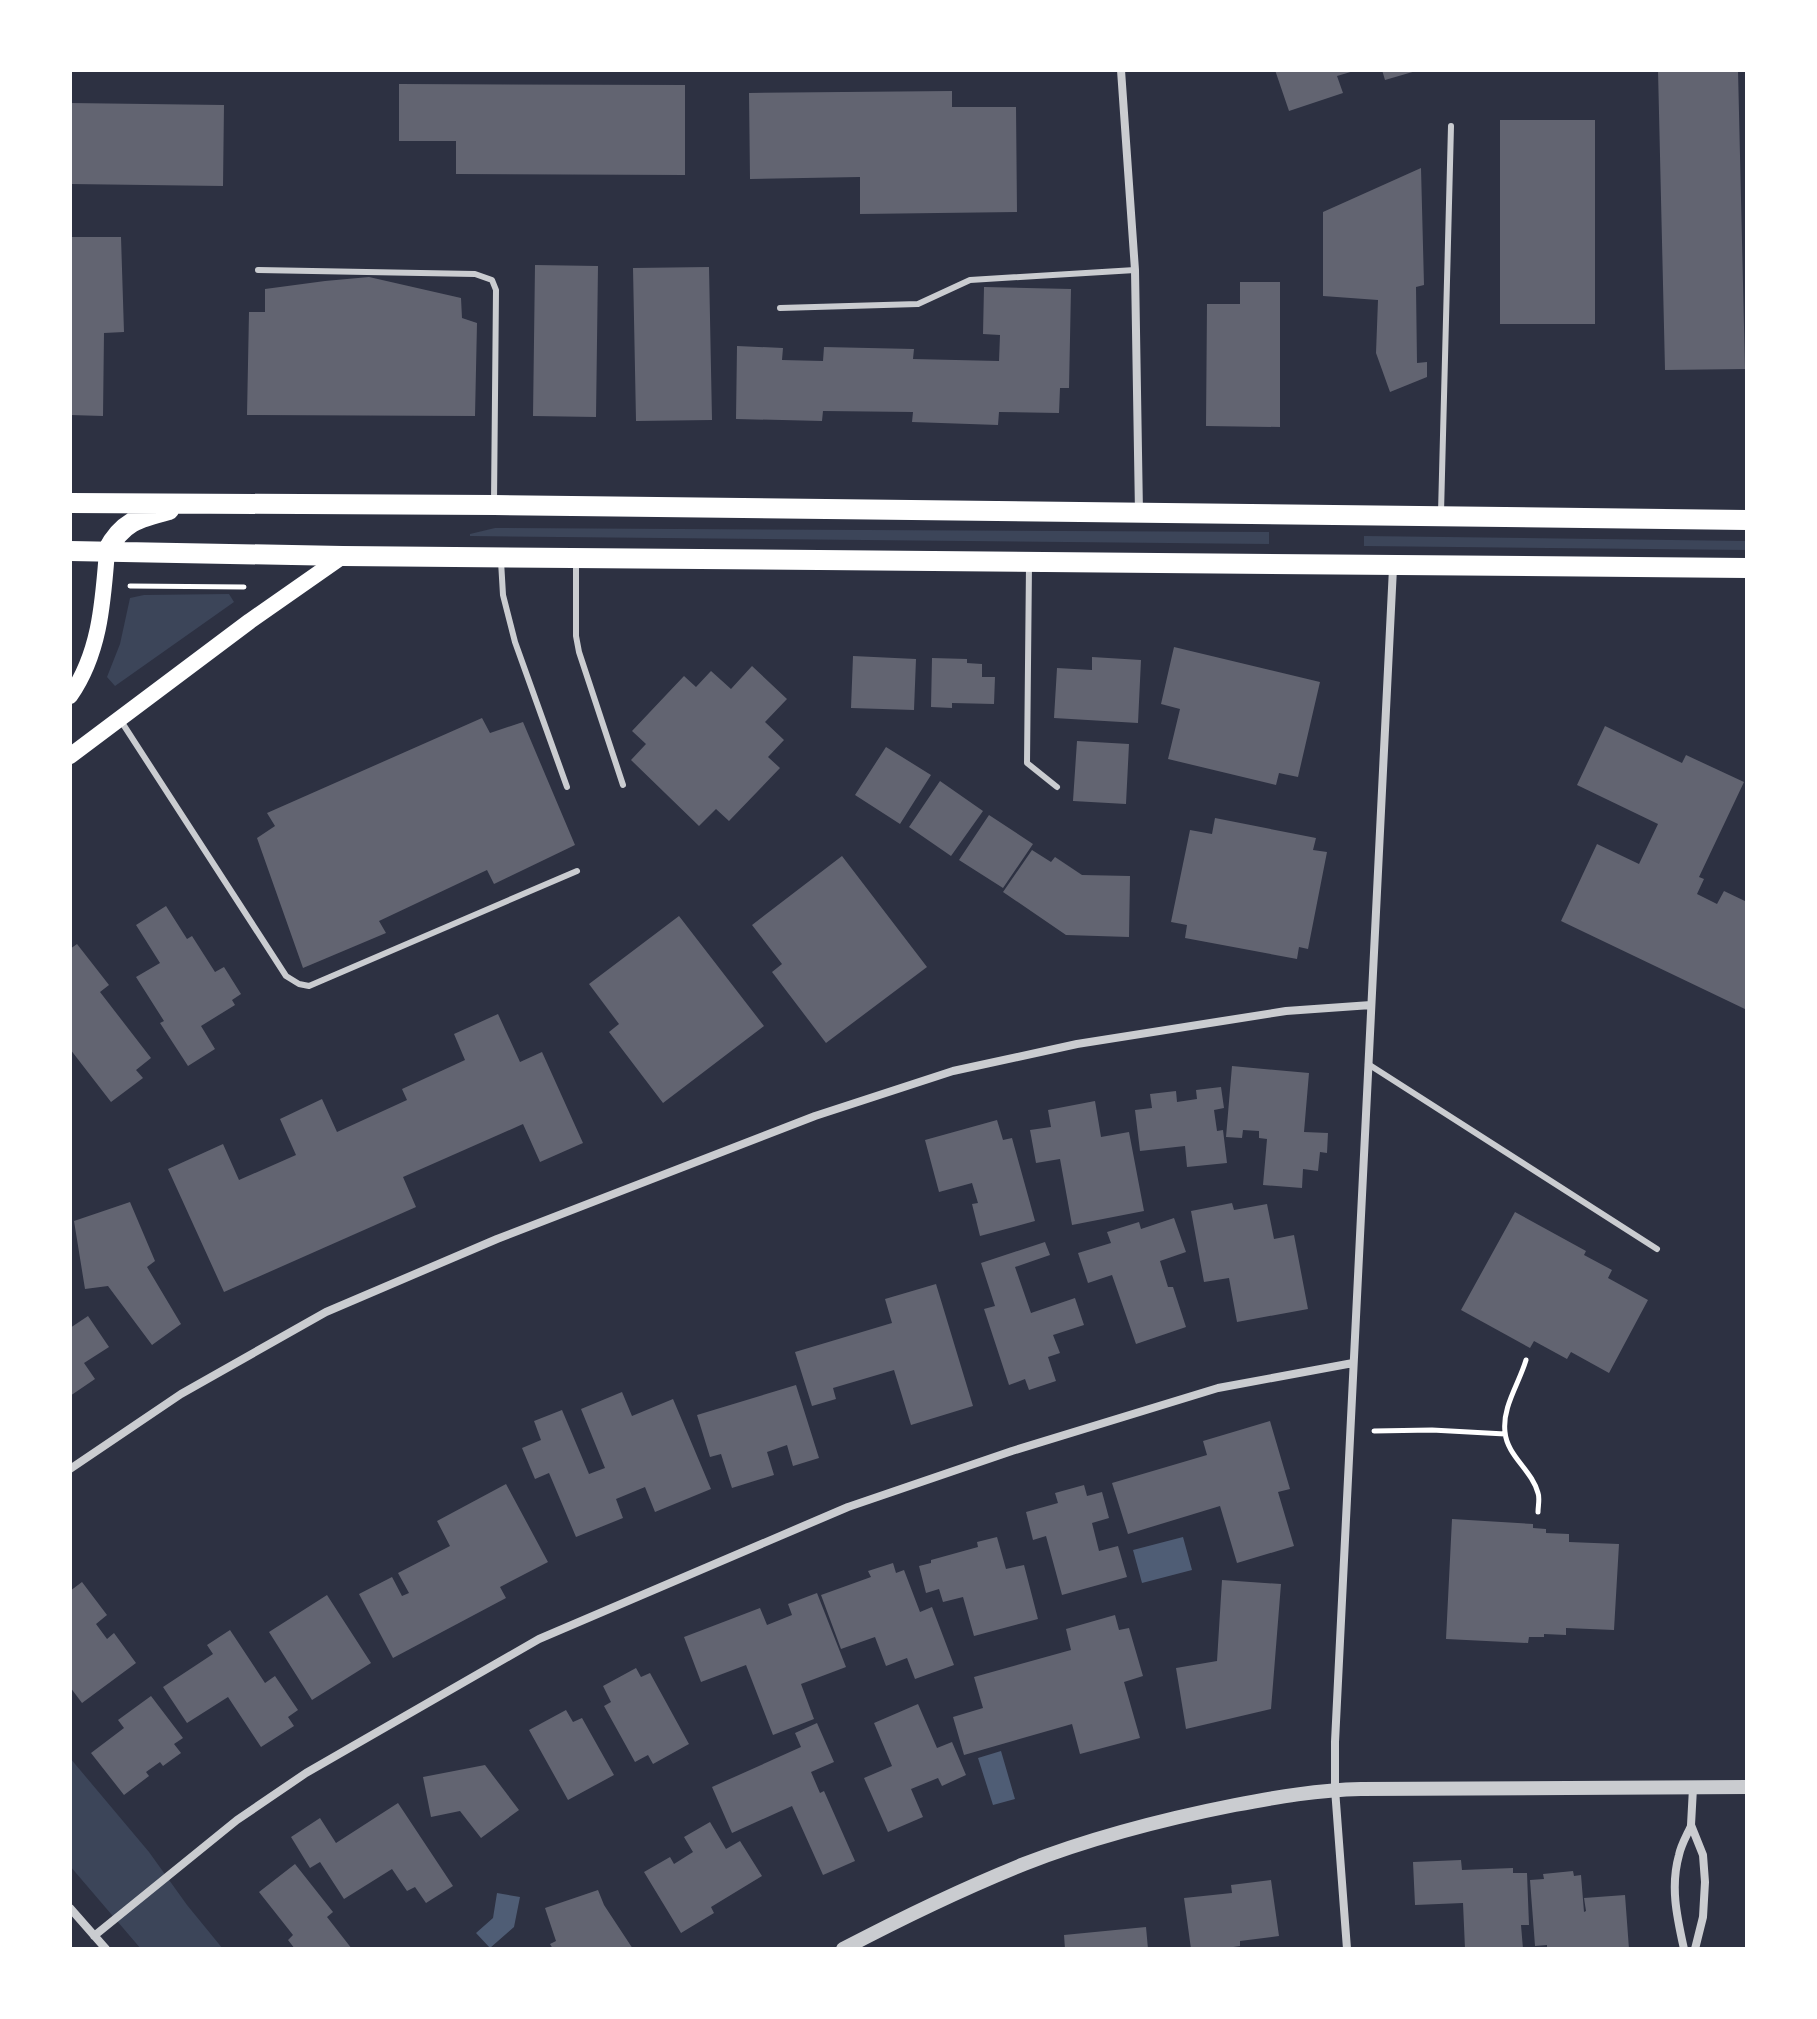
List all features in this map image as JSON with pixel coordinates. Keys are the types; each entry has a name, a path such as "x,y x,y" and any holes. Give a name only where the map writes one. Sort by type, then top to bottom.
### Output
{"main road":[{"path":"70,503 1747,520"},
{"path":"70,696 89,662 97,635 107,551 115,536 127,524 145,516 196,503"},
{"path":"70,551 501,558 1747,568"},
{"path":"70,756 250,621 343,556"}],"street":[{"path":"1121,70 1135,270 1139,513"},
{"path":"1347,1949 1335,1789 1336,1727 1393,565"},
{"path":"70,1469 181,1394 326,1312 497,1239 815,1116 953,1071 1077,1044 1286,1011 1371,1005"},
{"path":"94,1936 237,1820 306,1773 539,1639 848,1507 997,1456 1218,1388 1353,1363"},
{"path":"843,1949 899,1920 1027,1863 1113,1835 1201,1812 1311,1791 1747,1787"},
{"path":"1684,1949 1675,1910 1674,1884 1679,1853 1691,1825 1693,1788"},
{"path":"1691,1825 1703,1855 1705,1882 1703,1917 1695,1949"},
{"path":"70,1908 106,1949"}],"lane":[{"path":"1441,516 1451,126"},
{"path":"258,270 475,274 492,280 496,290 494,505"},
{"path":"780,308 918,304 970,280 1135,270"},
{"path":"501,558 508,618 567,787"},
{"path":"576,558 576,636 579,652 623,785"},
{"path":"1029,561 1027,763 1057,787"},
{"path":"119,718 286,976 299,984 309,986 577,871"},
{"path":"1368,1064 1657,1249"}],"path":[{"path":"104,588 245,587"},
{"path":"1526,1360 1507,1405 1505,1434 1514,1457 1538,1493 1538,1512"},
{"path":"1350,1433 1432,1430 1505,1434"}],"shaded area":[{"path":"495,528 1269,532 1269,544 470,536"},
{"path":"1364,536 1747,541 1747,550 1364,546"},
{"path":"229,594 234,602 115,686 107,677 120,644 130,598 144,595"},
{"path":"1183,1537 1192,1570 1142,1583 1133,1550"},
{"path":"1001,1751 1015,1799 993,1805 978,1758"},
{"path":"70,1758 149,1852 223,1949 141,1949 70,1866"},
{"path":"497,1893 520,1897 514,1927 490,1948 476,1933 493,1918"}],"building":[{"path":"1275,70 1354,71 1337,76 1343,93 1289,111"},
{"path":"1382,70 1416,70 1416,71 1385,80"},
{"path":"1658,70 1738,70 1745,369 1665,370"},
{"path":"399,84 685,85 685,175 456,174 456,141 399,141"},
{"path":"952,91 952,107 1016,107 1017,212 860,214 860,177 750,179 749,93"},
{"path":"70,103 224,105 223,186 70,184"},
{"path":"1500,120 1595,120 1595,324 1500,324"},
{"path":"1421,168 1424,285 1416,287 1417,363 1427,362 1427,377 1390,392 1376,353 1378,300 1323,296 1323,212"},
{"path":"70,237 121,237 124,332 104,333 103,416 70,415"},
{"path":"535,265 598,266 596,417 533,416"},
{"path":"709,267 712,420 636,421 633,268"},
{"path":"369,277 461,298 462,318 477,323 475,416 247,415 249,312 265,312 265,289"},
{"path":"1240,282 1280,282 1280,427 1206,426 1207,304 1240,304"},
{"path":"984,287 1071,289 1069,388 1060,388 1059,413 999,412 998,425 912,422 913,412 823,411 822,421 736,419 737,346 783,348 782,360 823,361 824,347 914,349 913,359 999,361 1000,335 983,334"},
{"path":"1174,647 1320,682 1298,777 1279,773 1276,785 1168,759 1180,709 1161,704"},
{"path":"853,656 916,659 914,710 851,708"},
{"path":"1092,657 1141,660 1138,723 1054,718 1057,668 1092,670"},
{"path":"932,658 967,659 967,663 982,664 982,677 995,677 994,704 952,703 952,708 931,707"},
{"path":"752,666 787,699 765,722 784,740 768,757 780,768 729,821 716,809 699,826 631,760 646,744 632,731 684,676 696,687 711,671 731,689"},
{"path":"482,718 490,733 523,722 575,845 494,884 487,870 379,921 386,933 303,968 257,838 275,826 267,813"},
{"path":"1605,726 1682,763 1686,755 1744,782 1699,877 1704,879 1697,894 1717,904 1724,891 1747,902 1747,1010 1561,921 1597,844 1639,864 1658,824 1577,785"},
{"path":"1077,741 1129,744 1126,804 1073,801"},
{"path":"886,747 931,775 900,824 855,795"},
{"path":"940,781 983,811 951,856 909,827"},
{"path":"989,815 1033,844 1003,888 959,860"},
{"path":"1215,818 1316,838 1313,850 1327,852 1308,949 1299,947 1297,959 1185,938 1187,925 1171,922 1190,830 1212,834"},
{"path":"1032,850 1051,862 1055,857 1082,875 1130,876 1129,937 1066,935 1003,892"},
{"path":"842,856 927,967 826,1043 772,972 782,964 752,925"},
{"path":"166,906 187,939 192,936 215,972 224,967 241,994 232,1000 235,1005 201,1026 215,1049 188,1066 160,1023 164,1021 136,977 160,963 136,925"},
{"path":"679,916 764,1026 663,1103 609,1032 619,1024 589,984"},
{"path":"77,944 109,985 100,992 151,1058 136,1070 143,1078 111,1102 70,1049 70,949"},
{"path":"498,1014 520,1062 542,1052 583,1143 540,1162 523,1124 403,1177 416,1207 224,1292 168,1169 223,1144 239,1180 296,1155 280,1119 322,1099 337,1132 407,1100 402,1089 465,1060 454,1034"},
{"path":"1232,1066 1309,1073 1304,1132 1328,1133 1327,1153 1320,1152 1318,1171 1303,1169 1302,1188 1263,1185 1267,1139 1259,1138 1259,1131 1243,1130 1242,1138 1226,1137"},
{"path":"1221,1087 1224,1108 1214,1110 1217,1131 1223,1130 1227,1163 1187,1167 1185,1146 1140,1151 1135,1110 1152,1108 1150,1094 1176,1091 1177,1102 1197,1099 1196,1090"},
{"path":"1095,1101 1101,1137 1129,1132 1144,1211 1072,1225 1060,1159 1036,1163 1030,1130 1051,1127 1048,1110"},
{"path":"997,1120 1003,1140 1012,1138 1035,1221 980,1236 972,1204 978,1203 972,1183 939,1192 925,1140"},
{"path":"130,1202 155,1261 147,1267 181,1324 152,1345 108,1286 85,1289 74,1221"},
{"path":"1232,1203 1234,1210 1267,1204 1274,1239 1294,1235 1308,1309 1237,1322 1229,1278 1204,1282 1191,1211"},
{"path":"1515,1212 1586,1251 1584,1255 1612,1270 1608,1278 1648,1300 1609,1373 1571,1352 1567,1359 1534,1341 1530,1348 1461,1310"},
{"path":"1174,1218 1186,1252 1160,1261 1168,1287 1173,1287 1186,1327 1136,1344 1112,1275 1088,1283 1078,1253 1111,1243 1107,1232 1139,1222 1141,1229"},
{"path":"1045,1242 1050,1255 1015,1267 1031,1313 1075,1298 1084,1325 1053,1335 1060,1353 1048,1357 1056,1381 1029,1390 1025,1379 1009,1385 984,1309 995,1306 981,1263"},
{"path":"936,1284 973,1406 911,1425 894,1370 833,1388 836,1399 812,1406 795,1352 892,1323 885,1299"},
{"path":"88,1316 109,1347 84,1363 95,1379 70,1396 70,1328"},
{"path":"796,1385 819,1458 793,1466 787,1445 767,1452 774,1475 732,1488 721,1454 710,1457 697,1415"},
{"path":"622,1392 632,1416 673,1399 711,1489 655,1512 645,1487 616,1499 623,1518 576,1537 549,1473 535,1479 522,1448 541,1440 534,1421 562,1410 589,1474 605,1468 581,1409"},
{"path":"1270,1421 1290,1489 1278,1492 1294,1546 1237,1563 1220,1506 1128,1534 1112,1483 1207,1455 1203,1441"},
{"path":"506,1484 548,1562 500,1587 506,1598 393,1658 359,1594 392,1577 402,1596 409,1593 398,1573 450,1546 437,1521"},
{"path":"1084,1485 1087,1496 1102,1492 1109,1518 1092,1523 1099,1551 1118,1546 1127,1577 1062,1595 1046,1536 1033,1540 1026,1512 1058,1503 1055,1493"},
{"path":"1452,1519 1533,1524 1533,1528 1546,1529 1546,1533 1569,1534 1569,1542 1619,1544 1614,1630 1566,1628 1566,1635 1529,1637 1528,1643 1446,1639"},
{"path":"997,1537 1006,1569 1024,1565 1038,1619 974,1636 963,1597 943,1602 939,1589 926,1593 919,1566 978,1547 977,1542"},
{"path":"893,1563 896,1573 904,1570 920,1612 932,1607 954,1665 915,1679 907,1658 886,1666 875,1637 841,1649 821,1595 871,1577 868,1571"},
{"path":"1222,1580 1281,1584 1271,1709 1186,1729 1176,1668 1217,1661"},
{"path":"82,1582 107,1615 96,1624 107,1639 114,1633 136,1663 82,1703 70,1687 70,1591"},
{"path":"817,1593 846,1667 801,1684 814,1719 773,1735 746,1665 701,1682 684,1637 760,1608 767,1625 792,1615 788,1604"},
{"path":"327,1595 371,1663 312,1700 269,1632"},
{"path":"1115,1615 1119,1630 1129,1628 1143,1676 1124,1682 1140,1738 1080,1754 1072,1724 964,1755 953,1717 983,1708 974,1677 1071,1650 1066,1629"},
{"path":"230,1630 265,1683 275,1676 298,1710 288,1717 294,1726 261,1747 228,1697 187,1723 163,1687 213,1654 207,1645"},
{"path":"636,1668 641,1677 650,1673 689,1744 653,1764 648,1755 635,1762 604,1706 611,1702 603,1686"},
{"path":"151,1696 183,1738 174,1744 181,1753 163,1766 160,1762 146,1772 149,1776 124,1795 91,1753 124,1728 118,1720"},
{"path":"918,1704 937,1748 952,1742 966,1775 942,1786 938,1778 911,1789 923,1817 888,1832 864,1778 892,1766 874,1723"},
{"path":"566,1710 573,1722 582,1718 614,1775 568,1800 529,1730"},
{"path":"817,1723 834,1762 811,1772 820,1793 824,1791 855,1861 823,1875 792,1806 732,1833 712,1787 801,1747 795,1733"},
{"path":"485,1765 519,1810 481,1838 460,1811 431,1817 423,1777"},
{"path":"398,1803 453,1886 426,1903 415,1887 407,1891 392,1869 344,1899 320,1862 310,1868 291,1837 320,1818 336,1843"},
{"path":"710,1822 726,1849 740,1841 762,1876 711,1907 714,1913 681,1933 644,1872 670,1857 674,1864 693,1852 684,1837"},
{"path":"1461,1860 1462,1870 1513,1868 1513,1873 1527,1873 1529,1925 1521,1925 1523,1949 1465,1949 1463,1903 1415,1905 1413,1862"},
{"path":"295,1864 333,1912 327,1917 352,1949 295,1949 288,1940 293,1935 259,1892"},
{"path":"1573,1871 1574,1876 1581,1875 1584,1912 1584,1898 1625,1895 1629,1949 1547,1949 1547,1945 1535,1946 1530,1880 1544,1879 1543,1874"},
{"path":"1271,1880 1279,1936 1240,1941 1240,1946 1220,1949 1191,1949 1184,1898 1232,1893 1231,1885"},
{"path":"598,1890 604,1905 633,1949 553,1949 550,1944 556,1941 545,1908"},
{"path":"1146,1927 1148,1949 1065,1949 1064,1935"}]}
